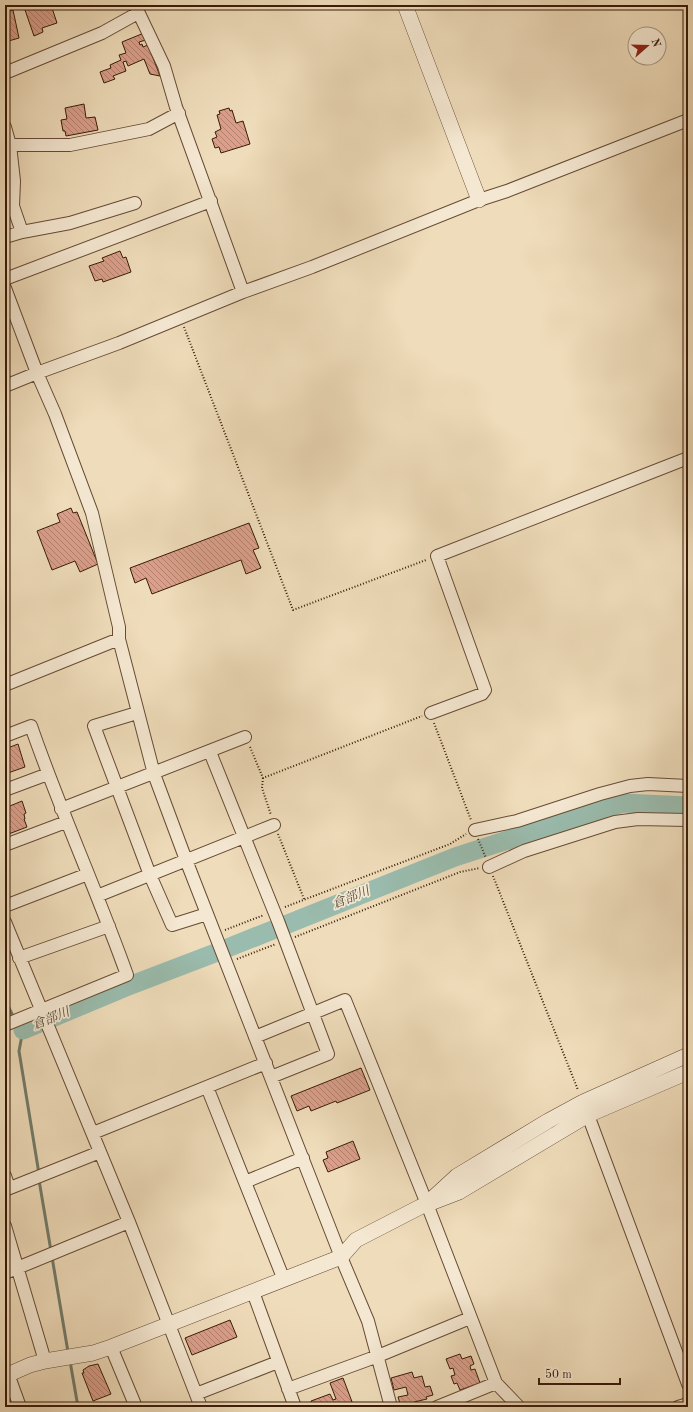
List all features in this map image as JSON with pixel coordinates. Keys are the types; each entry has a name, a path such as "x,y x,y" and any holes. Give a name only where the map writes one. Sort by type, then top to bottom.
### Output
{"street":[{"path":"404,5 479,200"},
{"path":"5,73 102,33 137,8 164,66 179,113 243,292"},
{"path":"8,146 70,145 149,130 179,113"},
{"path":"5,386 119,343 243,292 312,267 479,200 507,191 688,120"},
{"path":"5,127 14,181 13,206 22,232"},
{"path":"5,279 211,201"},
{"path":"5,237 22,232 70,223 135,203"},
{"path":"5,288 92,513 120,627 119,639 154,774 186,860 341,1257 368,1321 391,1407"},
{"path":"430,713 482,694 485,690 437,556 688,458"},
{"path":"5,685 119,639"},
{"path":"137,713 94,726 150,875 172,925 207,914"},
{"path":"5,736 31,726 66,822 109,926 127,975 42,1011 11,1022"},
{"path":"61,809 154,774 245,737"},
{"path":"210,752 280,926 328,1054 271,1077"},
{"path":"5,790 48,774"},
{"path":"476,834 600,794 630,786 648,784 688,786"},
{"path":"488,864 615,822 638,819 688,820"},
{"path":"5,845 66,822"},
{"path":"97,896 274,825"},
{"path":"5,906 88,874"},
{"path":"5,922 129,1222 201,1407"},
{"path":"19,958 109,926"},
{"path":"255,1037 312,1012 344,1000 427,1204 496,1383 519,1407"},
{"path":"586,1109 688,1055"},
{"path":"93,1133 266,1063"},
{"path":"20,1407 7,1375 30,1365 93,1353 111,1347 341,1257 356,1240 427,1204 457,1176 548,1121 586,1109 688,1072"},
{"path":"208,1087 284,1280"},
{"path":"586,1109 688,1384"},
{"path":"5,1176 7,1189 100,1152"},
{"path":"245,1182 303,1158"},
{"path":"5,1273 129,1222"},
{"path":"5,1226 45,1361"},
{"path":"253,1292 295,1407"},
{"path":"288,1389 378,1356 470,1318"},
{"path":"111,1347 136,1407"},
{"path":"196,1394 278,1362"},
{"path":"437,1407 496,1383"},
{"path":"678,1407 688,1404"}],"path":[{"path":"181,317 182,323 293,610 437,556"},
{"path":"263,778 430,713 476,834 586,1109"},
{"path":"245,737 263,778 262,788 274,825 304,900"},
{"path":"221,949 280,926 304,900 476,834"},
{"path":"221,949 280,926 488,864"}],"building":[{"path":"29,5 51,5 57,23 42,28 43,32 34,36 24,7"},
{"path":"13,10 19,38 5,42 5,12"},
{"path":"144,33 146,40 139,42 140,45 142,44 143,47 148,45 160,76 150,74 144,59 128,66 126,61 123,62 126,71 113,76 115,79 104,83 100,72 111,68 110,65 121,60 119,55 126,53 122,42"},
{"path":"84,104 86,118 95,117 98,130 66,136 65,131 63,131 61,120 67,119 65,108"},
{"path":"229,108 230,111 232,110 236,123 243,121 250,144 221,153 219,147 215,148 212,139 217,137 215,132 221,129 217,115 220,114 219,111"},
{"path":"120,251 123,258 126,257 131,272 103,282 102,279 95,281 89,266 104,261 102,258"},
{"path":"71,508 73,513 77,512 98,564 80,572 75,561 52,570 37,531 60,522 57,514"},
{"path":"249,523 259,548 253,550 261,568 246,574 241,560 152,594 146,578 135,583 130,568"},
{"path":"18,744 25,767 5,774 5,749"},
{"path":"22,801 26,813 24,814 24,819 27,827 6,835 5,808"},
{"path":"361,1068 370,1090 311,1111 309,1106 297,1111 291,1096"},
{"path":"353,1141 360,1159 328,1172 323,1160 328,1158 326,1152"},
{"path":"230,1320 237,1337 192,1355 185,1338"},
{"path":"460,1354 462,1359 471,1356 474,1364 470,1366 471,1370 475,1369 480,1383 460,1390 457,1383 454,1384 451,1376 455,1375 453,1368 450,1369 446,1359"},
{"path":"98,1364 111,1394 93,1401 82,1373 84,1373 83,1370 89,1366"},
{"path":"412,1372 414,1378 422,1376 425,1387 430,1386 433,1395 426,1397 427,1399 414,1402 415,1405 401,1407 398,1397 408,1395 406,1387 394,1390 391,1378"},
{"path":"343,1378 354,1407 310,1407 312,1404 311,1401 330,1394 333,1400 336,1399 330,1383"}],"waterway":[{"name":"倉部川","path":"23,1030 126,987 455,857 623,803 688,806"},
{"path":"5,1000 14,1018"},
{"path":"18,1022 23,1030 19,1051 39,1174"},
{"path":"39,1180 51,1251"},
{"path":"52,1257 68,1352"},
{"path":"70,1361 78,1407"}]}
